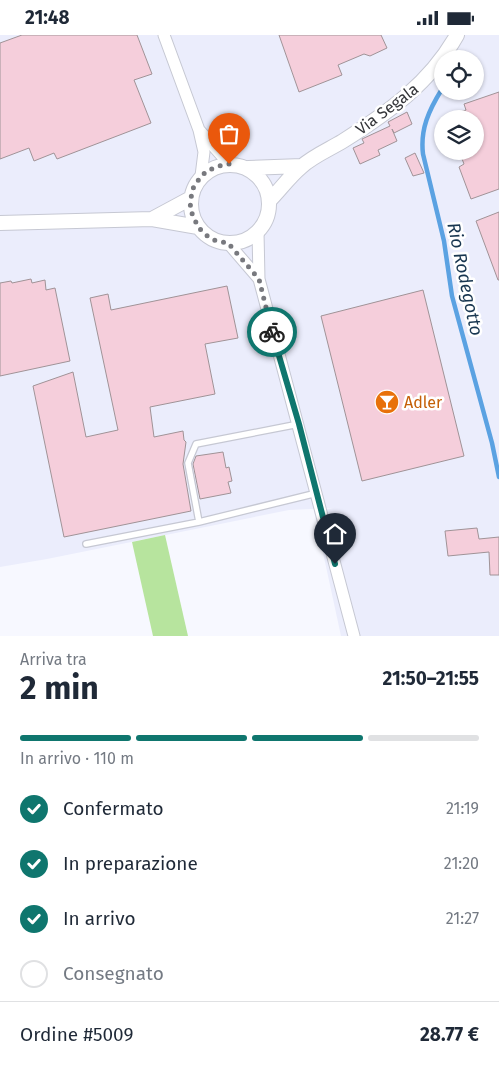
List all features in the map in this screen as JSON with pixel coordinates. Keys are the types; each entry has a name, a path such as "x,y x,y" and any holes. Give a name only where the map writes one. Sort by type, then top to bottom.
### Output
{"street":[{"path":"164,35 199,130 204,152 201,176"},
{"name":"Via Segala","path":"258,232 269,212 270,201 302,166 398,105 424,80 457,35"},
{"path":"199,130 229,164"},
{"path":"229,164 209,170 201,176 190,198 190,209 198,227 216,241 228,243 244,240 258,232 259,279 354,636"},
{"name":"Via Segala","path":"229,164 248,168 302,166"},
{"path":"248,168 259,176 266,187 270,201"},
{"path":"152,219 190,198"},
{"path":"0,223 152,219 198,227"},
{"path":"228,243 259,279"}],"lane":[{"path":"199,522 188,463 196,444 299,424"},
{"path":"86,544 199,522 317,493"}],"shaded area":[{"path":"0,35 499,35 499,636 341,636 314,511 333,508 289,510 0,567"}],"green space":[{"path":"165,535 188,636 153,636 132,542"}],"building":[{"path":"22,35 137,35 152,74 134,80 151,123 57,159 54,153 34,161 29,148 0,159 0,43"},
{"path":"279,35 381,35 387,48 370,56 364,54 338,65 342,75 299,92"},
{"path":"499,92 499,189 471,199 459,167 464,164 462,160 484,160 484,110 466,110 464,104 476,100 484,100 484,97"},
{"path":"407,112 412,124 394,133 392,129 397,141 378,150 380,155 360,164 353,148 364,143 362,139 390,126 388,122"},
{"path":"415,153 424,173 413,176 405,158"},
{"path":"499,212 499,280 498,280 476,221"},
{"path":"31,279 32,283 45,280 46,290 55,288 70,361 0,376 0,283 11,281 12,283"},
{"path":"227,286 238,338 205,344 215,394 150,407 154,437 183,431 186,442 183,464 191,511 64,537 33,386 73,372 86,437 118,430 90,298 108,294 111,310"},
{"path":"423,290 464,456 362,481 321,316"},
{"path":"223,452 226,468 229,467 232,481 228,482 231,493 200,499 193,464 196,456"},
{"path":"477,528 479,539 499,537 499,575 490,575 489,552 448,556 445,531"}],"waterway":[{"name":"Rio Rodegotto","path":"454,46 455,50"},
{"name":"Rio Rodegotto","path":"436,100 424,128 423,154 444,241 452,296 492,443 499,477"}],"way so far":[{"path":"229,164 209,170 201,176 192,190 190,209 198,227 216,241 228,243 259,279 272,332"}],"place":[{"name":"Adler","path":"387,402"}],"route":[{"path":"272,332 299,424 335,564"}]}
